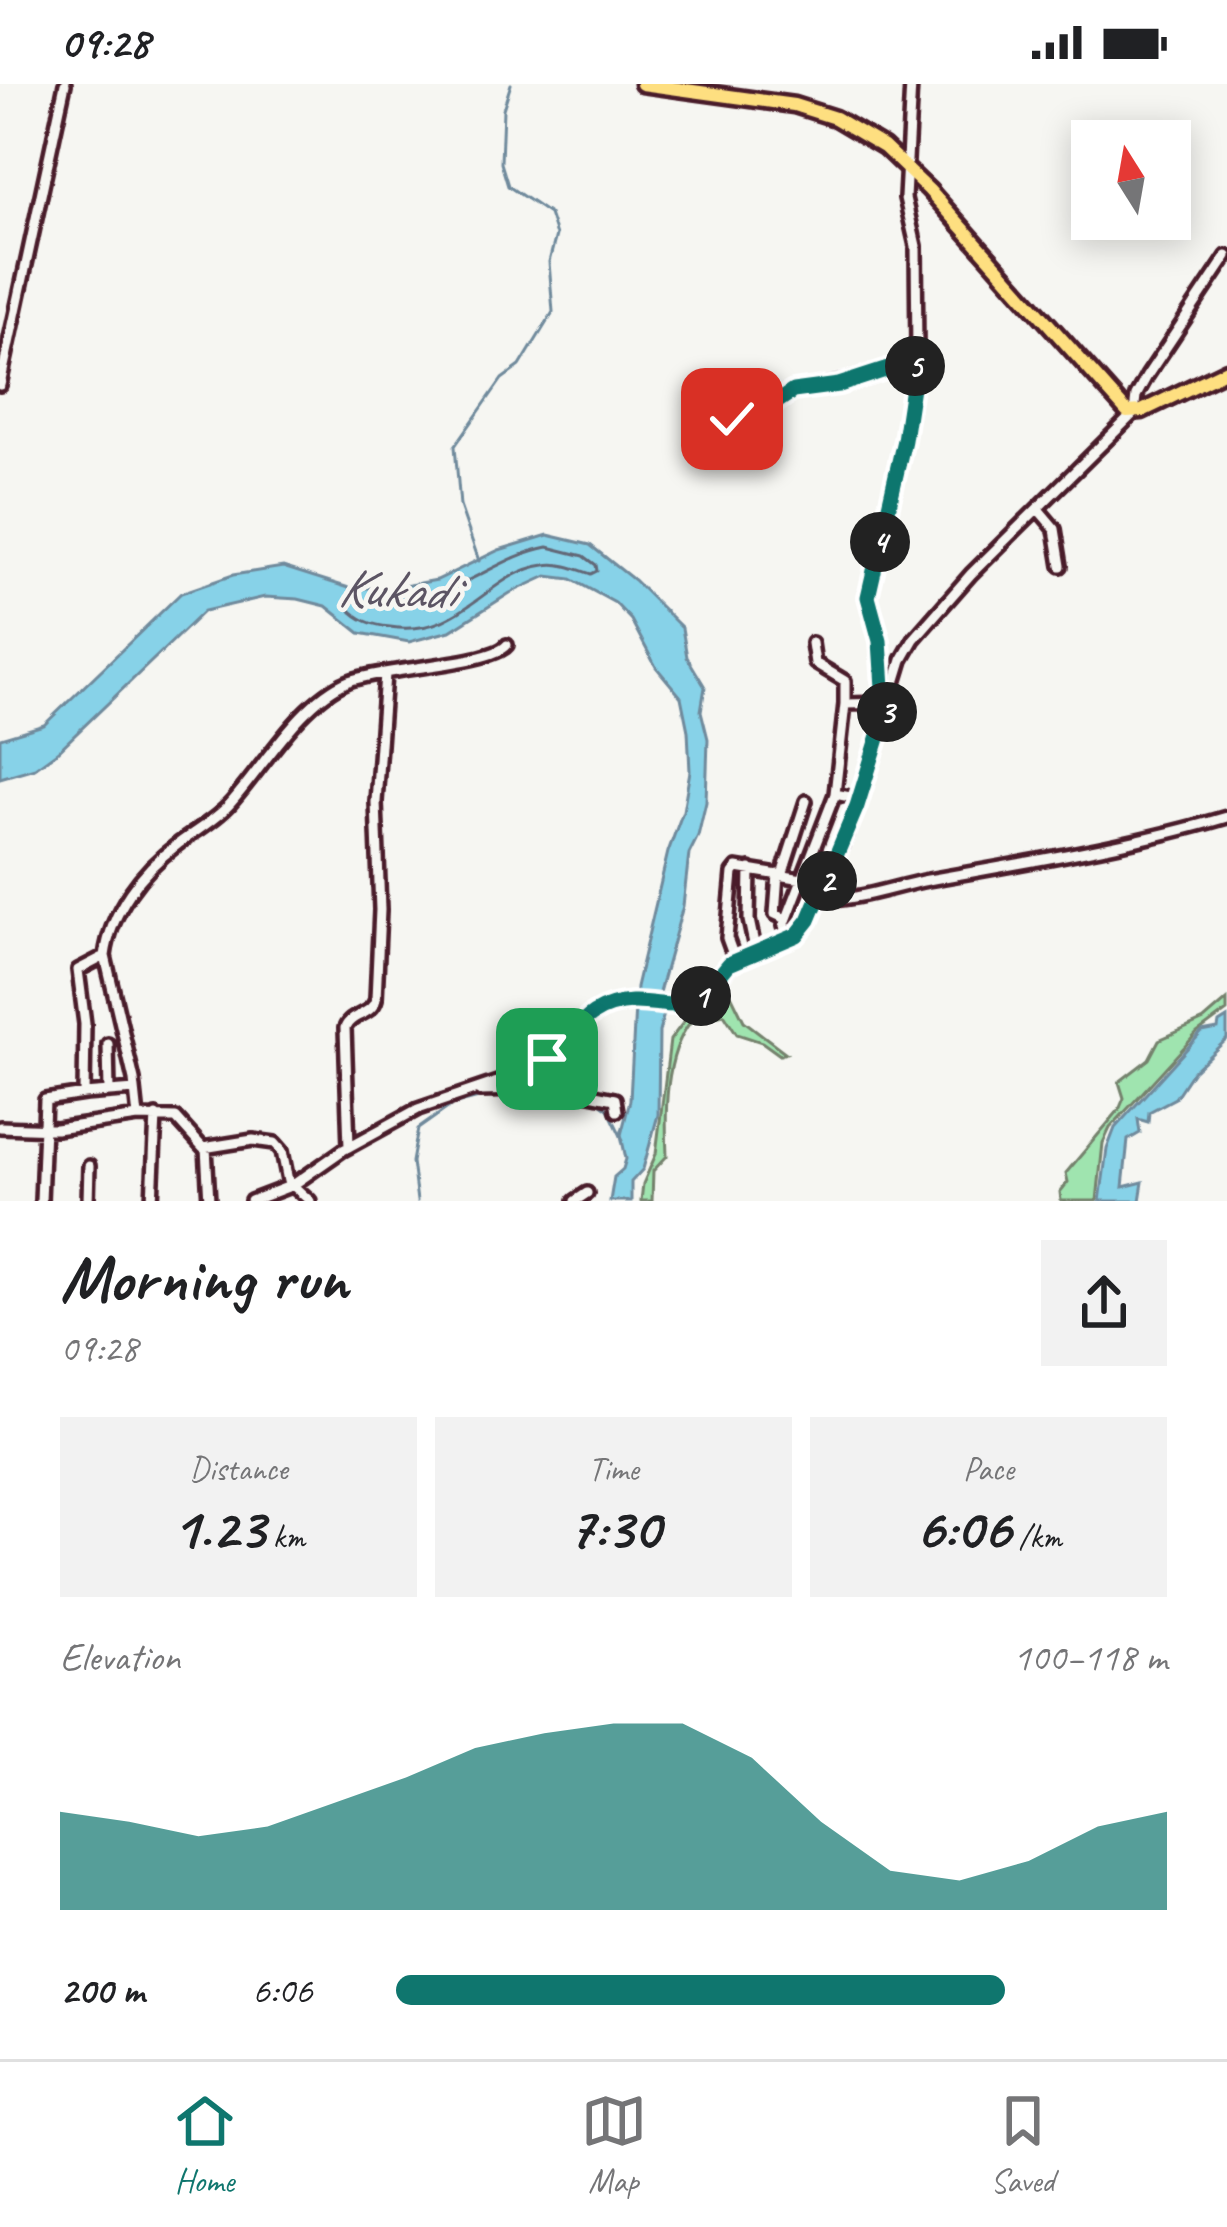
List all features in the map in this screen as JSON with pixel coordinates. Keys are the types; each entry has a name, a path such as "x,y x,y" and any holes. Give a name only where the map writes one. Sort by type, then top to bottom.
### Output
{"main road":[{"path":"642,84 794,105 860,131 907,167 1121,409 1134,413 1227,370"}],"street":[{"path":"0,385 65,84"},
{"path":"887,703 880,641 868,597 904,440 916,360 916,246 905,198 911,84"},
{"path":"251,1201 279,1196 350,1147 418,1109 530,1071 591,1014 633,1002 675,1006 699,999 735,960 800,932 820,900 860,799 887,703 914,639 971,574 1134,413 1136,396 1147,376 1227,256"},
{"path":"714,419 762,412 793,391 854,381 916,360"},
{"path":"1038,509 1055,529 1061,566"},
{"path":"788,939 784,926 835,794 844,704 844,681 815,663 812,643"},
{"path":"138,1118 105,956 114,917 154,863 222,813 298,722 351,680 416,665 488,658 507,645"},
{"path":"350,1147 345,1028 348,1021 372,1009 376,999 380,910 376,802 385,674"},
{"path":"844,704 887,703"},
{"path":"835,794 860,799"},
{"path":"786,920 775,914 780,874 806,801"},
{"path":"820,900 840,901 915,882 1017,866 1227,817"},
{"path":"735,960 727,938 737,868 826,884"},
{"path":"750,869 749,920 756,953"},
{"path":"84,1094 78,970 105,956"},
{"path":"85,1044 126,1043"},
{"path":"108,1044 109,1092"},
{"path":"462,1094 495,1089 582,1090 615,1100 617,1111"},
{"path":"41,1201 47,1097 135,1090"},
{"path":"152,1201 156,1116"},
{"path":"0,1126 44,1129 156,1116 176,1118 206,1148 253,1140 275,1142 292,1185 310,1201"},
{"path":"206,1148 209,1201"},
{"path":"88,1166 88,1201"},
{"path":"575,1201 587,1193"}],"green space":[{"path":"723,978 744,1021 786,1053 780,1055 762,1042 737,1034 724,1014 691,1021 671,1068 667,1156 653,1171 652,1201 641,1201 656,1154 670,1040 685,1020 705,1006"},
{"path":"1227,1000 1227,1011 1197,1033 1110,1128 1103,1143 1097,1201 1061,1201 1066,1173 1119,1110 1124,1098 1119,1082 1149,1059 1159,1040 1204,1020"}],"water":[{"name":"Kukadi","path":"548,535 590,545 634,580 682,628 687,657 705,687 701,711 708,739 706,802 689,854 683,906 658,996 665,1010 659,1032 658,1115 643,1169 631,1182 631,1201 610,1201 614,1177 626,1159 621,1135 630,1100 636,987 690,771 681,697 615,603 571,579 547,576 450,631 409,642 360,633 326,606 298,599 265,597 204,611 57,752 35,768 0,778 0,738 44,725 181,593 233,575 283,567 349,588 393,588 437,580 499,550"},
{"path":"1227,1018 1227,1039 1193,1071 1175,1098 1149,1112 1148,1122 1138,1119 1140,1133 1128,1140 1123,1187 1143,1182 1140,1201 1100,1201 1107,1149 1115,1128 1202,1032 1218,1029"}],"waterway":[{"name":"Kukadi","path":"479,561 460,506 455,446 502,379 520,366 553,312 549,262 556,235 549,214 508,186 501,163 503,109 511,84"},
{"path":"535,1094 597,1101 608,1109 623,1140"},
{"path":"417,1201 412,1162 418,1129 452,1105 490,1095"}],"route":[{"path":"547,1059 576,1025 603,1008 633,1002 690,1004 735,960 797,935 820,900 881,735 889,703 884,703 880,641 868,597 904,440 916,360 839,385 793,391 762,412 732,419"}]}
